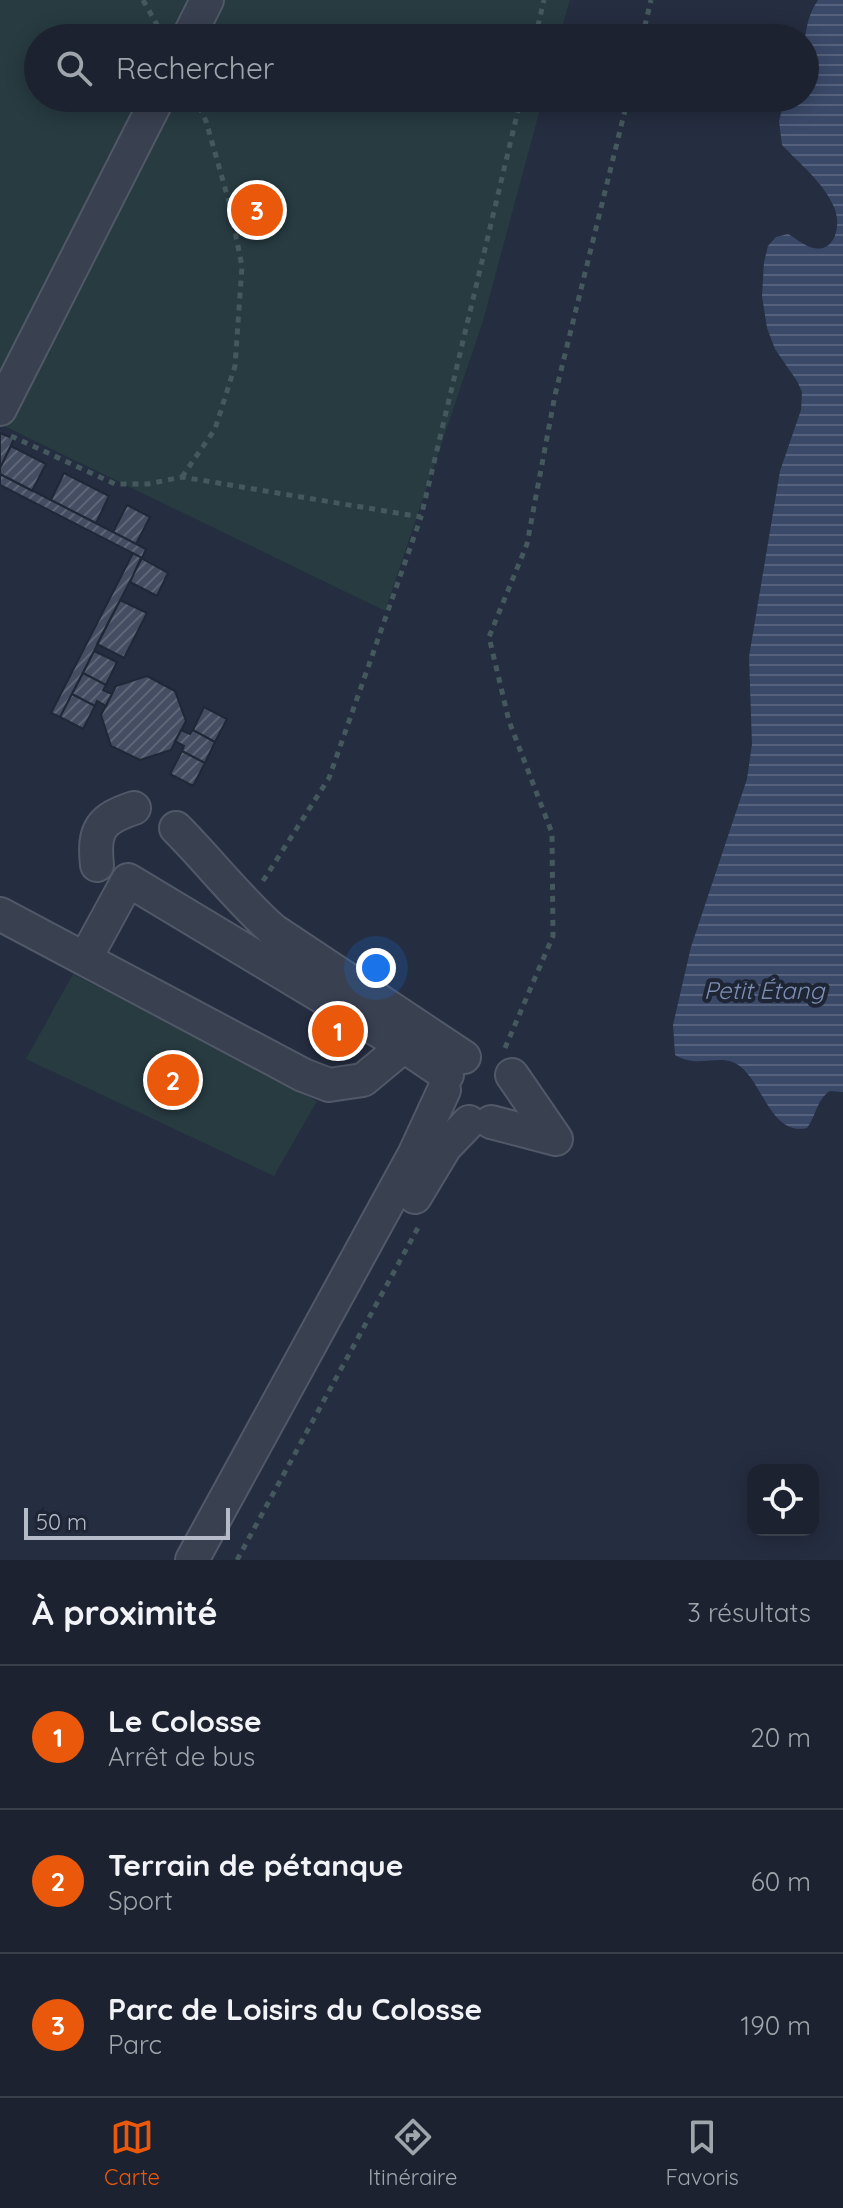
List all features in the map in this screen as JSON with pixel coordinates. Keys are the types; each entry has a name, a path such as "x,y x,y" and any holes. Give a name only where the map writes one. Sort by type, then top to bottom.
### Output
{"street":[{"path":"195,24 207,0"},
{"path":"0,409 151,112"},
{"path":"97,865 96,840 100,828 112,815 134,808"},
{"path":"176,828 247,907 451,1074"},
{"path":"85,959 128,880 451,1074"},
{"path":"0,914 303,1075 329,1085 363,1080 404,1046"},
{"path":"218,1560 432,1166 480,1122 556,1139 506,1067"},
{"path":"192,1560 414,1155 451,1074"}],"path":[{"path":"143,0 157,24"},
{"path":"538,24 544,0"},
{"path":"645,24 651,0"},
{"path":"182,477 215,429 235,366 242,266 229,202 202,112"},
{"path":"247,907 329,778 421,517 518,112"},
{"path":"506,1067 553,936 552,833 509,721 489,637 527,544 555,395 625,112"},
{"path":"0,431 115,484 148,484 182,477 421,517"},
{"path":"237,1560 420,1222"}],"shaded area":[{"path":"0,0 570,0 563,24 24,24 24,112 539,112 483,321 385,611 0,424"},
{"path":"73,974 317,1101 274,1176 26,1059"}],"water":[{"name":"Petit Étang","path":"818,0 843,0 843,1092 830,1091 822,1098 807,1128 795,1128 777,1117 741,1067 726,1060 693,1061 675,1055 673,1025 691,947 747,779 752,744 749,657 780,471 801,410 802,392 775,349 767,328 762,296 764,262 768,246 776,237 788,234 807,246 819,249 831,243 837,230 834,207 824,189 782,145 779,121 781,112 819,112 819,24 808,24"}],"building":[{"path":"0,433 14,439 0,468"},
{"path":"11,446 46,464 32,491 0,474"},
{"path":"64,473 109,496 96,523 51,500"},
{"path":"0,474 146,549 142,558 0,485"},
{"path":"127,505 150,517 136,544 113,532"},
{"path":"133,553 142,558 60,717 51,713"},
{"path":"141,558 168,573 157,596 130,582"},
{"path":"120,600 147,613 124,658 97,644"},
{"path":"94,651 117,662 106,685 83,673"},
{"path":"83,673 106,685 103,690 112,694 106,706 97,701 95,706 72,694"},
{"path":"147,676 175,691 186,721 171,750 140,760 111,746 101,715 116,686"},
{"path":"72,694 95,706 83,729 60,717"},
{"path":"204,707 227,719 215,742 193,730"},
{"path":"181,730 190,734 193,730 215,742 205,763 182,751 184,746 175,741"},
{"path":"182,751 205,763 193,786 170,774"}],"place":[{"name":"Parc de Loisirs du Colosse","path":"257,210"},
{"name":"Le Colosse","path":"338,1031"},
{"name":"Terrain de pétanque","path":"173,1080"}]}
